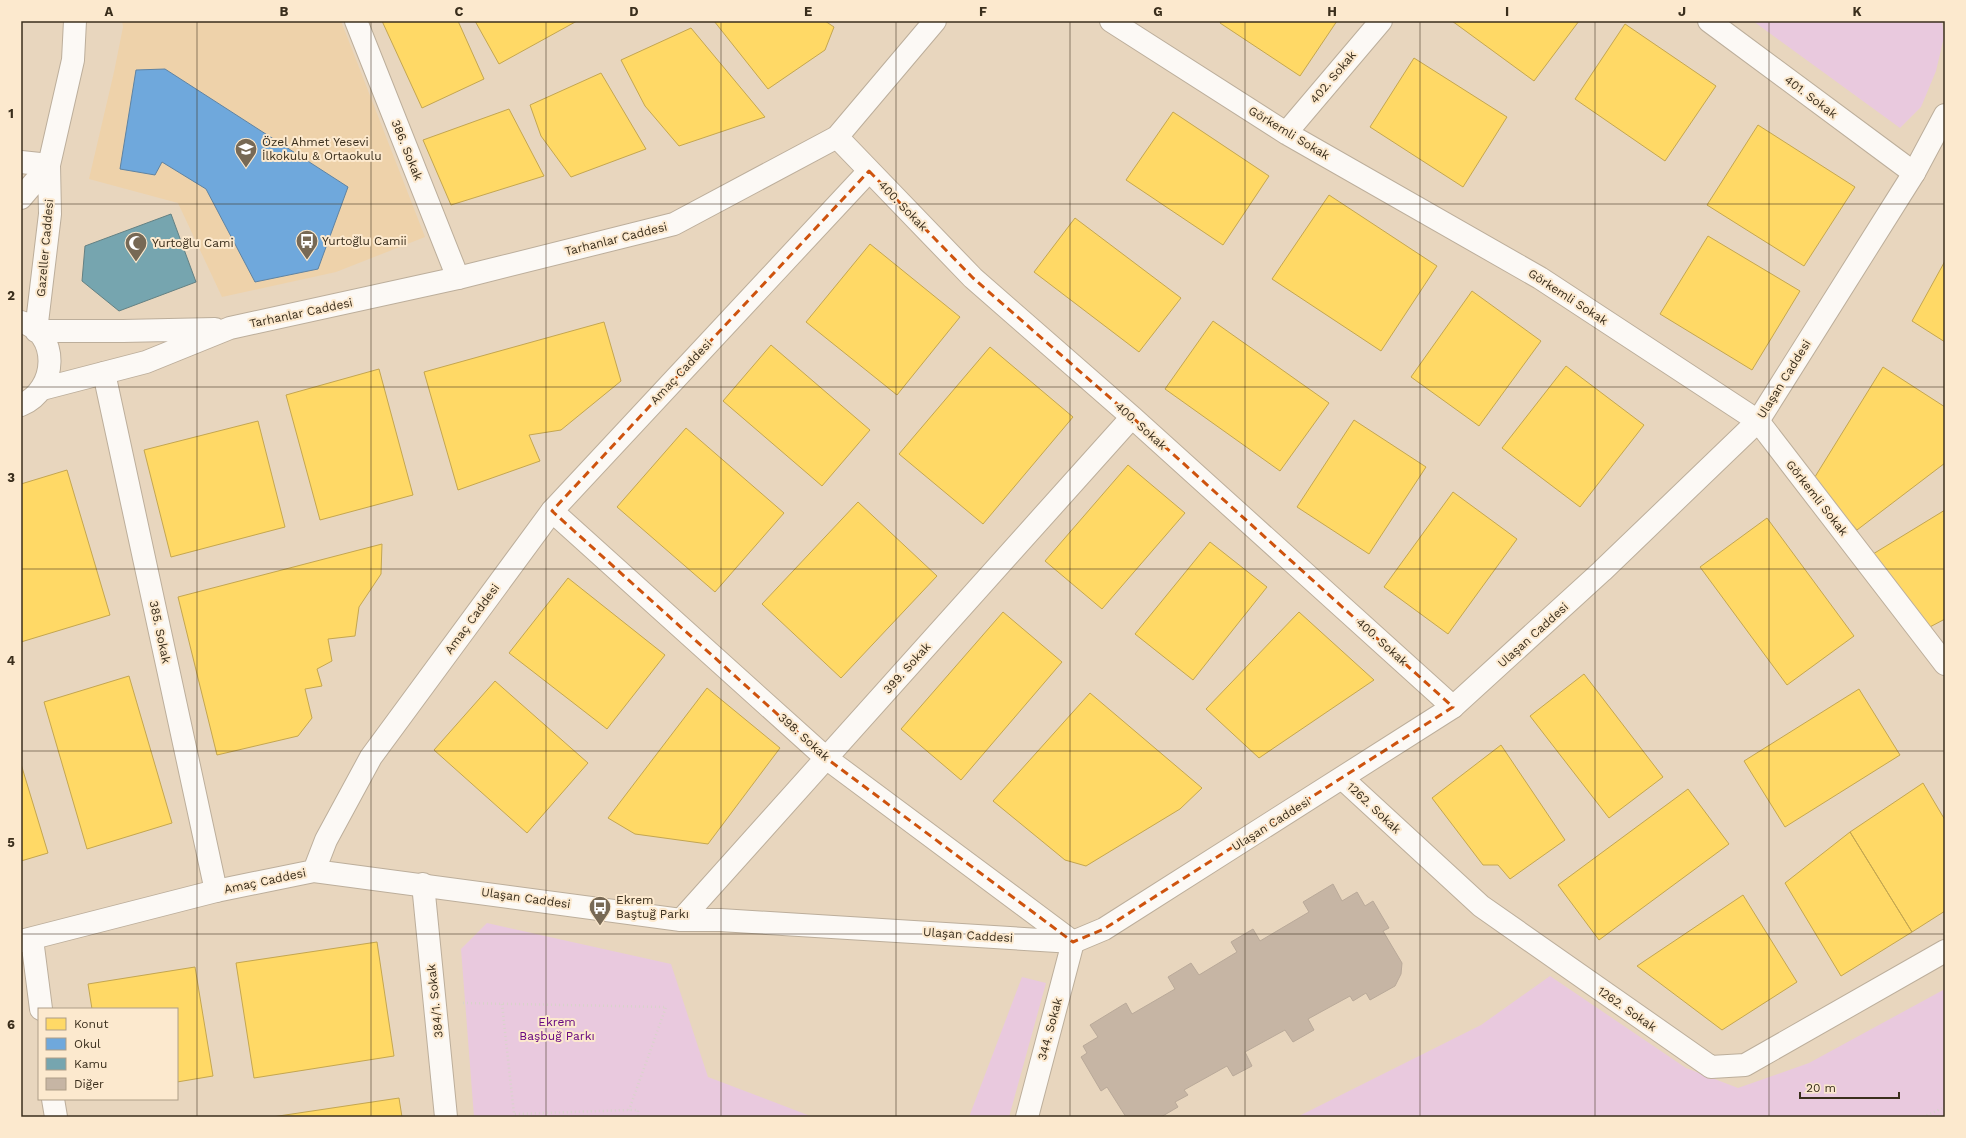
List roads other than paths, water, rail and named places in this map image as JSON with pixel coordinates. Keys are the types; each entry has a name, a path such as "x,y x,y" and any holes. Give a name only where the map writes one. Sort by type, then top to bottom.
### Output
{"street":[{"name":"Gazeller Caddesi","path":"29,326 50,214 49,165 73,60 75,21"},
{"name":"386. Sokak","path":"356,21 458,278"},
{"name":"Tarhanlar Caddesi","path":"42,389 146,362 230,328 458,278 674,224 837,137 934,21"},
{"name":"Görkemli Sokak","path":"1111,21 1286,133 1540,278 1758,421 1944,661"},
{"name":"402. Sokak","path":"1286,133 1381,21"},
{"name":"401. Sokak","path":"1709,21 1914,173"},
{"name":"Ulaşan Caddesi","path":"314,871 423,884 681,920 720,920 1073,942 1104,930 1343,779 1453,707 1602,571 1758,421 1914,173 1945,114"},
{"name":"400. Sokak","path":"837,137 973,278 1132,417 1453,707"},
{"path":"21,162 49,165"},
{"name":"Gazeller Caddesi","path":"21,198 49,165"},
{"name":"Amaç Caddesi","path":"26,940 216,891 314,871 326,840 371,757 552,511 869,171"},
{"path":"21,405 34,398 42,389 48,378 50,359 44,341 29,326"},
{"name":"Tarhanlar Caddesi","path":"29,326 122,332 230,328"},
{"name":"385. Sokak","path":"104,373 216,891"},
{"name":"399. Sokak","path":"681,920 1132,417"},
{"name":"398. Sokak","path":"552,511 826,758 1073,942"},
{"name":"1262. Sokak","path":"1343,779 1481,906 1711,1067 1745,1065 1945,951"},
{"name":"384/1. Sokak","path":"423,884 446,1117"},
{"path":"26,940 41,1008"},
{"name":"344. Sokak","path":"1026,1117 1073,942"},
{"path":"53,1100 56,1117"}],"place":[{"name":"Özel Ahmet Yesevi İlkokulu & Ortaokulu","path":"246,168"},
{"name":"Yurtoğlu Camii","path":"307,260"},
{"name":"Yurtoğlu Cami","path":"136,262"},
{"name":"Ekrem Baştuğ Parkı","path":"600,926"}],"park label":[{"name":"Ekrem Başbuğ Parkı","path":"557,1029"}]}
